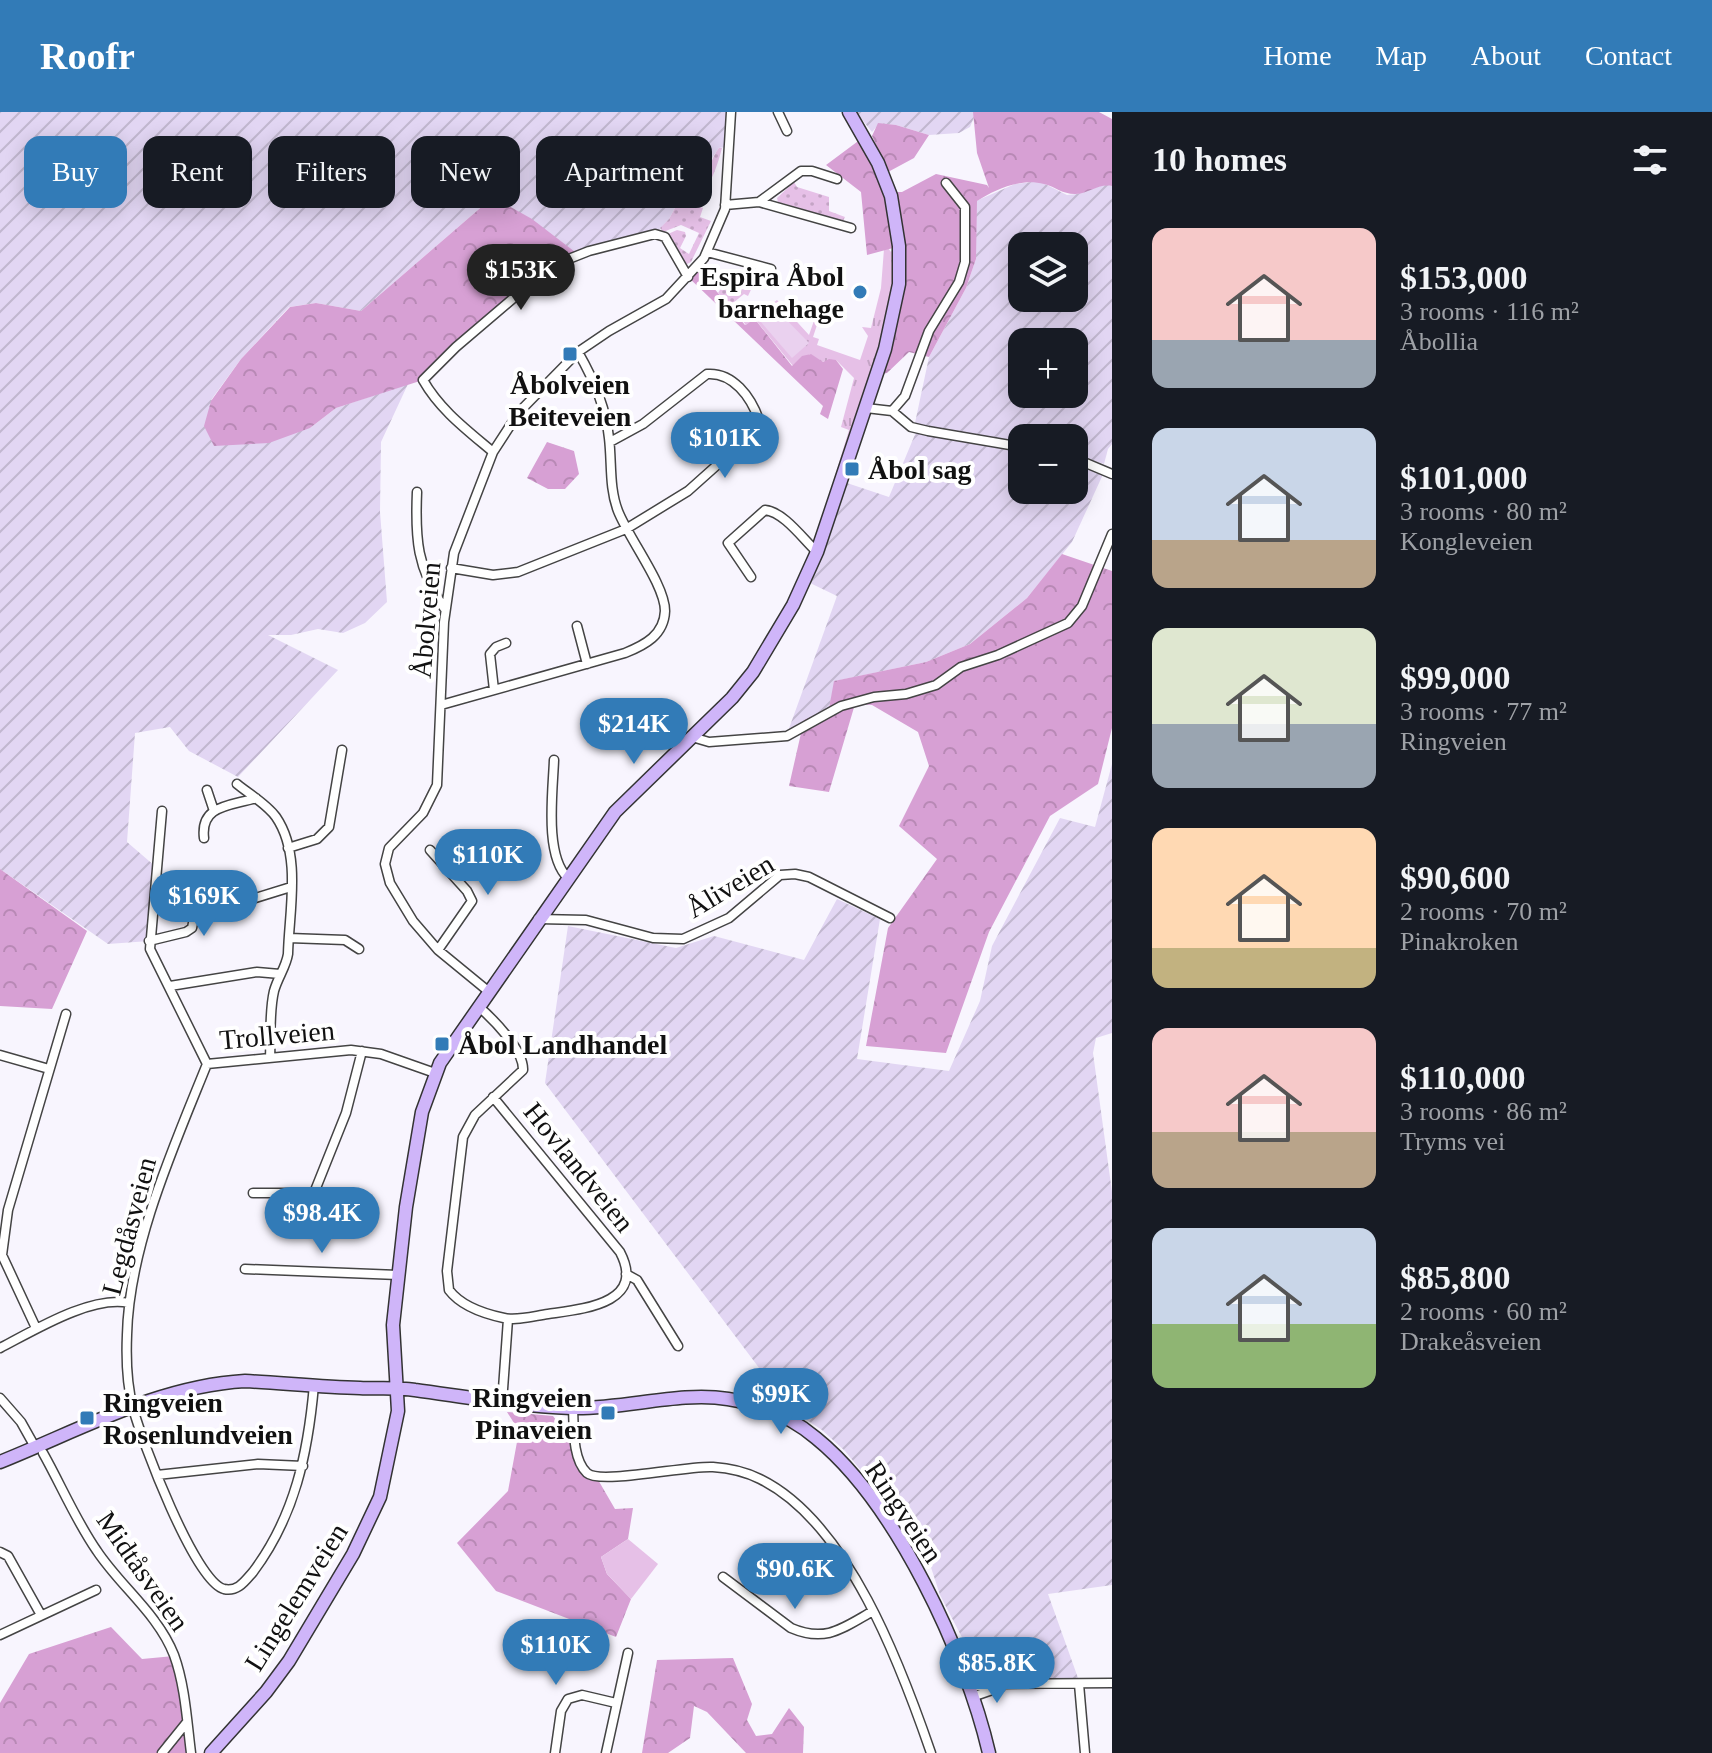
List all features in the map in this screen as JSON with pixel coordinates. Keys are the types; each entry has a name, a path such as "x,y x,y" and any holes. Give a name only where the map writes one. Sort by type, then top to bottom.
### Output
{"main road":[{"name":"Lingelemveien","path":"211,1753 266,1692 304,1637 370,1520 384,1485 398,1411 394,1391 393,1325 398,1275 415,1145 435,1073 488,991 615,812 753,672 787,617 817,552 893,321 899,284 897,223 884,177 865,136 849,112"},
{"name":"Ringveien","path":"0,1462 39,1450 132,1407 177,1391 208,1384 245,1381 363,1388 573,1408 618,1407 697,1397 718,1398 768,1410 803,1428 846,1467 899,1539 931,1599 971,1692 989,1753"}],"street":[{"name":"Åbolveien","path":"488,991 438,950 413,921 395,895 385,864 389,848 416,821 432,799 438,774 445,609 451,568 493,452 519,412 578,352 666,299 707,252 725,205 731,112"},
{"path":"778,112 787,131"},
{"path":"759,202 801,171 837,179"},
{"path":"892,411 905,396 929,331 959,282 965,262 965,207 946,183"},
{"path":"725,205 759,202 851,228"},
{"path":"493,452 449,415 433,398 423,380 456,347 551,266 589,251 655,234 665,237 688,277"},
{"path":"707,252 771,269"},
{"path":"441,705 641,647 653,639 663,621 664,601 660,590 626,529 613,496 607,424 598,395 578,352"},
{"path":"451,568 493,575 518,572 626,529 688,491 754,432 759,420 745,394 732,381 724,376 707,374 657,414 610,442"},
{"path":"866,408 892,411 911,427 1008,445"},
{"path":"1088,464 1112,474"},
{"path":"417,492 418,555 445,609"},
{"path":"751,577 728,543 765,510 779,516 817,552"},
{"path":"692,737 709,742 787,736 841,706 936,685 961,667 998,655 1061,627 1077,614 1112,534"},
{"path":"577,626 587,664"},
{"path":"494,690 490,654 506,643"},
{"path":"288,848 317,839 329,827 342,750"},
{"path":"554,760 553,839 561,872 568,878"},
{"path":"237,784 275,816 288,848 291,887 289,938 286,966 274,993 270,1058"},
{"path":"207,790 214,811"},
{"path":"204,838 205,818 214,811 256,798"},
{"name":"Trollveien","path":"162,811 150,949 207,1064 362,1051 381,1054 435,1073"},
{"path":"430,850 467,891 472,901 438,950"},
{"name":"Åliveien","path":"538,919 586,920 653,938 683,939 729,918 780,875 795,874 809,877 890,918"},
{"path":"149,941 192,928 201,882"},
{"path":"252,899 291,887"},
{"path":"289,938 345,940 359,949"},
{"path":"170,986 257,972 280,974"},
{"name":"Hovlandveien","path":"478,1006 500,1029 523,1063 523,1070 518,1076 493,1097 475,1115 463,1137 447,1281 449,1290 464,1304 508,1319 605,1302 619,1292 626,1274 620,1252 493,1097"},
{"path":"36,1328 1,1254 8,1210 66,1014"},
{"path":"253,1193 314,1193 346,1113 362,1051"},
{"path":"0,1055 49,1069"},
{"name":"Legdåsveien","path":"207,1064 152,1211 129,1303 127,1351 132,1407 179,1526 209,1578 227,1590 237,1589 263,1559 293,1502 303,1466"},
{"path":"245,1269 398,1275"},
{"path":"626,1274 637,1280 678,1346"},
{"path":"0,1348 36,1328 95,1305 117,1301 129,1303"},
{"path":"502,1403 508,1319"},
{"path":"157,1475 258,1464 303,1466 314,1385"},
{"name":"Midtåsveien","path":"0,1398 21,1422 39,1450 94,1547 165,1636 177,1665 191,1753"},
{"path":"573,1408 578,1455 585,1471 591,1476 714,1467 757,1478 785,1493 823,1533 873,1611 906,1679 929,1752"},
{"path":"0,1552 8,1556 41,1615"},
{"path":"723,1577 791,1628 804,1633 822,1636 835,1633 873,1611"},
{"path":"0,1635 96,1590"},
{"path":"606,1753 628,1653"},
{"path":"971,1692 994,1684 1112,1683"},
{"path":"1079,1684 1085,1753"},
{"path":"555,1753 561,1711 568,1699 582,1695 616,1703"},
{"path":"162,1753 187,1722"}],"shaded area":[{"path":"0,112 731,112 725,147 719,148 712,158 712,136 536,136 536,208 675,208 655,234 579,255 509,208 520,208 520,136 411,136 411,208 480,208 361,311 316,303 289,307 241,359 211,400 310,428 336,408 408,384 381,442 380,512 387,602 365,623 343,633 318,629 291,635 268,635 338,670 238,777 189,751 170,727 135,733 127,842 156,867 149,941 108,944 0,869"},
{"path":"856,112 973,112 975,115 970,127 959,133 929,135 896,125 879,124 872,132"},
{"path":"1039,181 1067,195 1106,184 1112,186 1112,444 1104,464 1088,459 1088,424 1008,424 1008,442 928,429 915,423 929,357 966,288 976,259 976,201 1015,184"},
{"path":"776,309 809,343 792,358 761,322"},
{"path":"916,432 1008,447 1008,504 1088,504 1088,465 1105,470 1072,542 1027,598 970,644 926,662 835,681 829,708 804,720 801,732 787,734 837,596 810,583 847,483 889,497"},
{"path":"1112,764 1112,1033 1096,1038 1093,1053 1112,1192 1112,1585 1048,1594 1078,1678 984,1680 940,1595 925,1549 845,1451 822,1430 790,1409 545,1083 568,926 676,948 714,936 804,960 837,899 880,919 857,1059 949,1071 980,1001 992,946 1060,818 1095,827"}],"green space":[{"path":"973,112 1099,112 1112,119 1112,186 1075,194 1026,182 1000,189 977,201 976,259 966,288 929,357 909,352 887,373 876,375 893,321 893,248 867,255 861,192 826,165 865,136 889,192 902,192 936,174 989,188 977,153"},
{"path":"878,123 929,135 914,158 888,172 872,136"},
{"path":"722,148 712,178 712,161"},
{"path":"794,182 797,187 829,197 829,211 845,217 843,221 778,202 777,198"},
{"path":"480,208 512,208 579,255 551,266 423,380 336,408 310,428 269,443 214,446 204,426 211,401 241,359 290,307 316,303 361,311"},
{"path":"675,208 703,208 700,217 711,221 691,262 685,265 668,234 677,230 685,232 680,248 689,254 699,233 681,225 663,232 660,228"},
{"path":"888,248 891,252 893,248 899,284 840,485 833,482 849,430 841,427 854,378 836,360 821,362 810,354 793,366 754,318 777,300 809,335 817,312 821,313 813,337 819,339 817,345 860,360 868,336 862,327 871,328 881,288 884,249"},
{"path":"696,267 745,325 754,318 792,366 802,356 811,354 823,362 836,360 843,369 828,419 820,414 823,406 688,277"},
{"path":"732,271 739,274 736,284 746,287 749,276 756,279 748,296 744,294 733,303 742,314 751,308 758,316 746,325 718,293"},
{"path":"547,442 574,451 579,474 565,489 548,489 527,478"},
{"path":"1062,554 1112,571 1112,728 1098,784 1050,816 989,932 946,1053 866,1046 888,928 937,859 899,826 929,766 918,732 872,705 855,704 829,792 789,786 804,720 829,708 834,681 926,662 970,644 1027,598"},
{"path":"0,869 87,931 52,1009 0,1006"},
{"path":"507,1412 553,1416 577,1447 581,1464 597,1478 615,1509 633,1508 628,1539 601,1557 607,1574 631,1599 616,1637 496,1591 457,1543 508,1491 519,1431"},
{"path":"628,1539 658,1564 631,1599 607,1574 601,1557"},
{"path":"111,1627 142,1659 174,1656 191,1753 0,1753 0,1703 29,1654"},
{"path":"733,1658 752,1704 747,1720 756,1736 772,1734 789,1708 804,1727 803,1753 746,1753 707,1712 694,1706 690,1738 668,1753 642,1753 657,1660"}],"place":[{"name":"Espira Åbol barnehage","path":"860,292"},
{"name":"Åbolveien Beiteveien","path":"570,354"},
{"name":"Åbol sag","path":"852,469"},
{"name":"Åbol Landhandel","path":"442,1044"},
{"name":"Ringveien Pinaveien","path":"608,1413"},
{"name":"Ringveien Rosenlundveien","path":"87,1418"}]}
